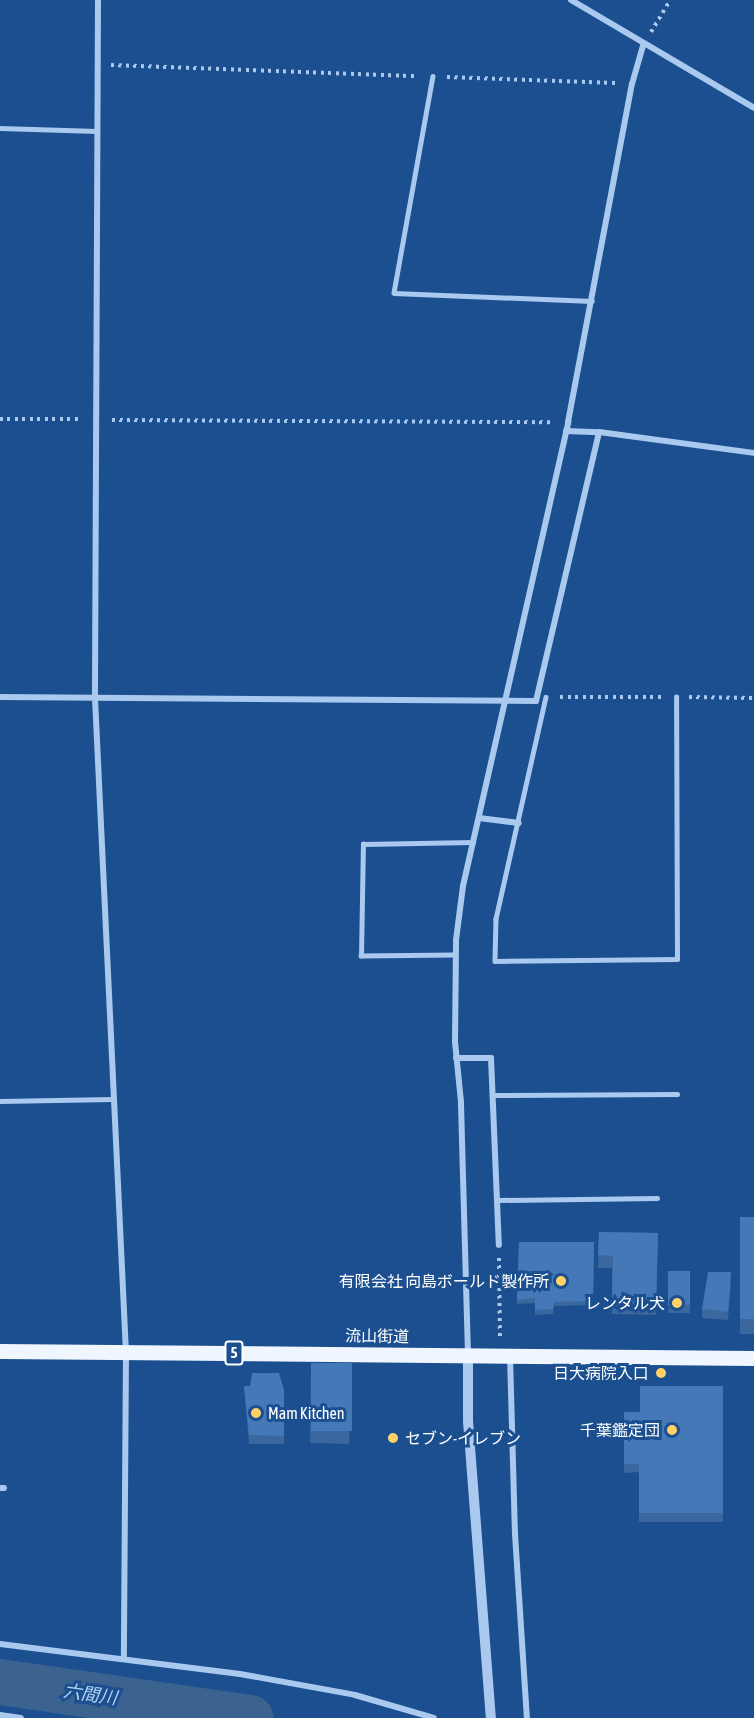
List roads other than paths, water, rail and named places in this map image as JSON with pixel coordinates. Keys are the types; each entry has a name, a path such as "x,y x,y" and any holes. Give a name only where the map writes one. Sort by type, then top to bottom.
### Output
{"main road":[{"name":"流山街道","path":"0,1351 754,1358"}],"street":[{"path":"98,0 95,698 112,1099 126,1352 124,1658"},
{"path":"571,0 643,46 754,108"},
{"path":"491,1718 468,1421 474,1355 456,1058 455,955 463,886 568,422 632,84 643,46"},
{"path":"566,431 599,432 754,453"},
{"path":"0,697 536,701 599,432"},
{"path":"479,818 519,823"},
{"path":"456,1058 491,1058 499,1200 499,1245"},
{"path":"505,1355 527,1718"},
{"path":"0,1644 124,1658 355,1695 434,1718"},
{"path":"0,1715 21,1718"}],"lane":[{"path":"433,76 394,293 592,301"},
{"path":"0,128 96,131"},
{"path":"546,697 496,919 495,961 676,959 676,697"},
{"path":"455,955 361,956 363,844 474,842"},
{"path":"492,1095 677,1094"},
{"path":"0,1101 112,1099"},
{"path":"499,1200 657,1198"}],"waterway":[{"name":"六間川","path":"0,1682 250,1718"}],"place":[{"name":"有限会社 向島ボールド製作所","path":"561,1281"},
{"name":"レンタル犬","path":"677,1303"},
{"name":"日大病院入口","path":"661,1373"},
{"name":"Mam Kitchen","path":"256,1413"},
{"name":"千葉鑑定団","path":"672,1430"},
{"name":"セブン-イレブン","path":"393,1438"}]}
